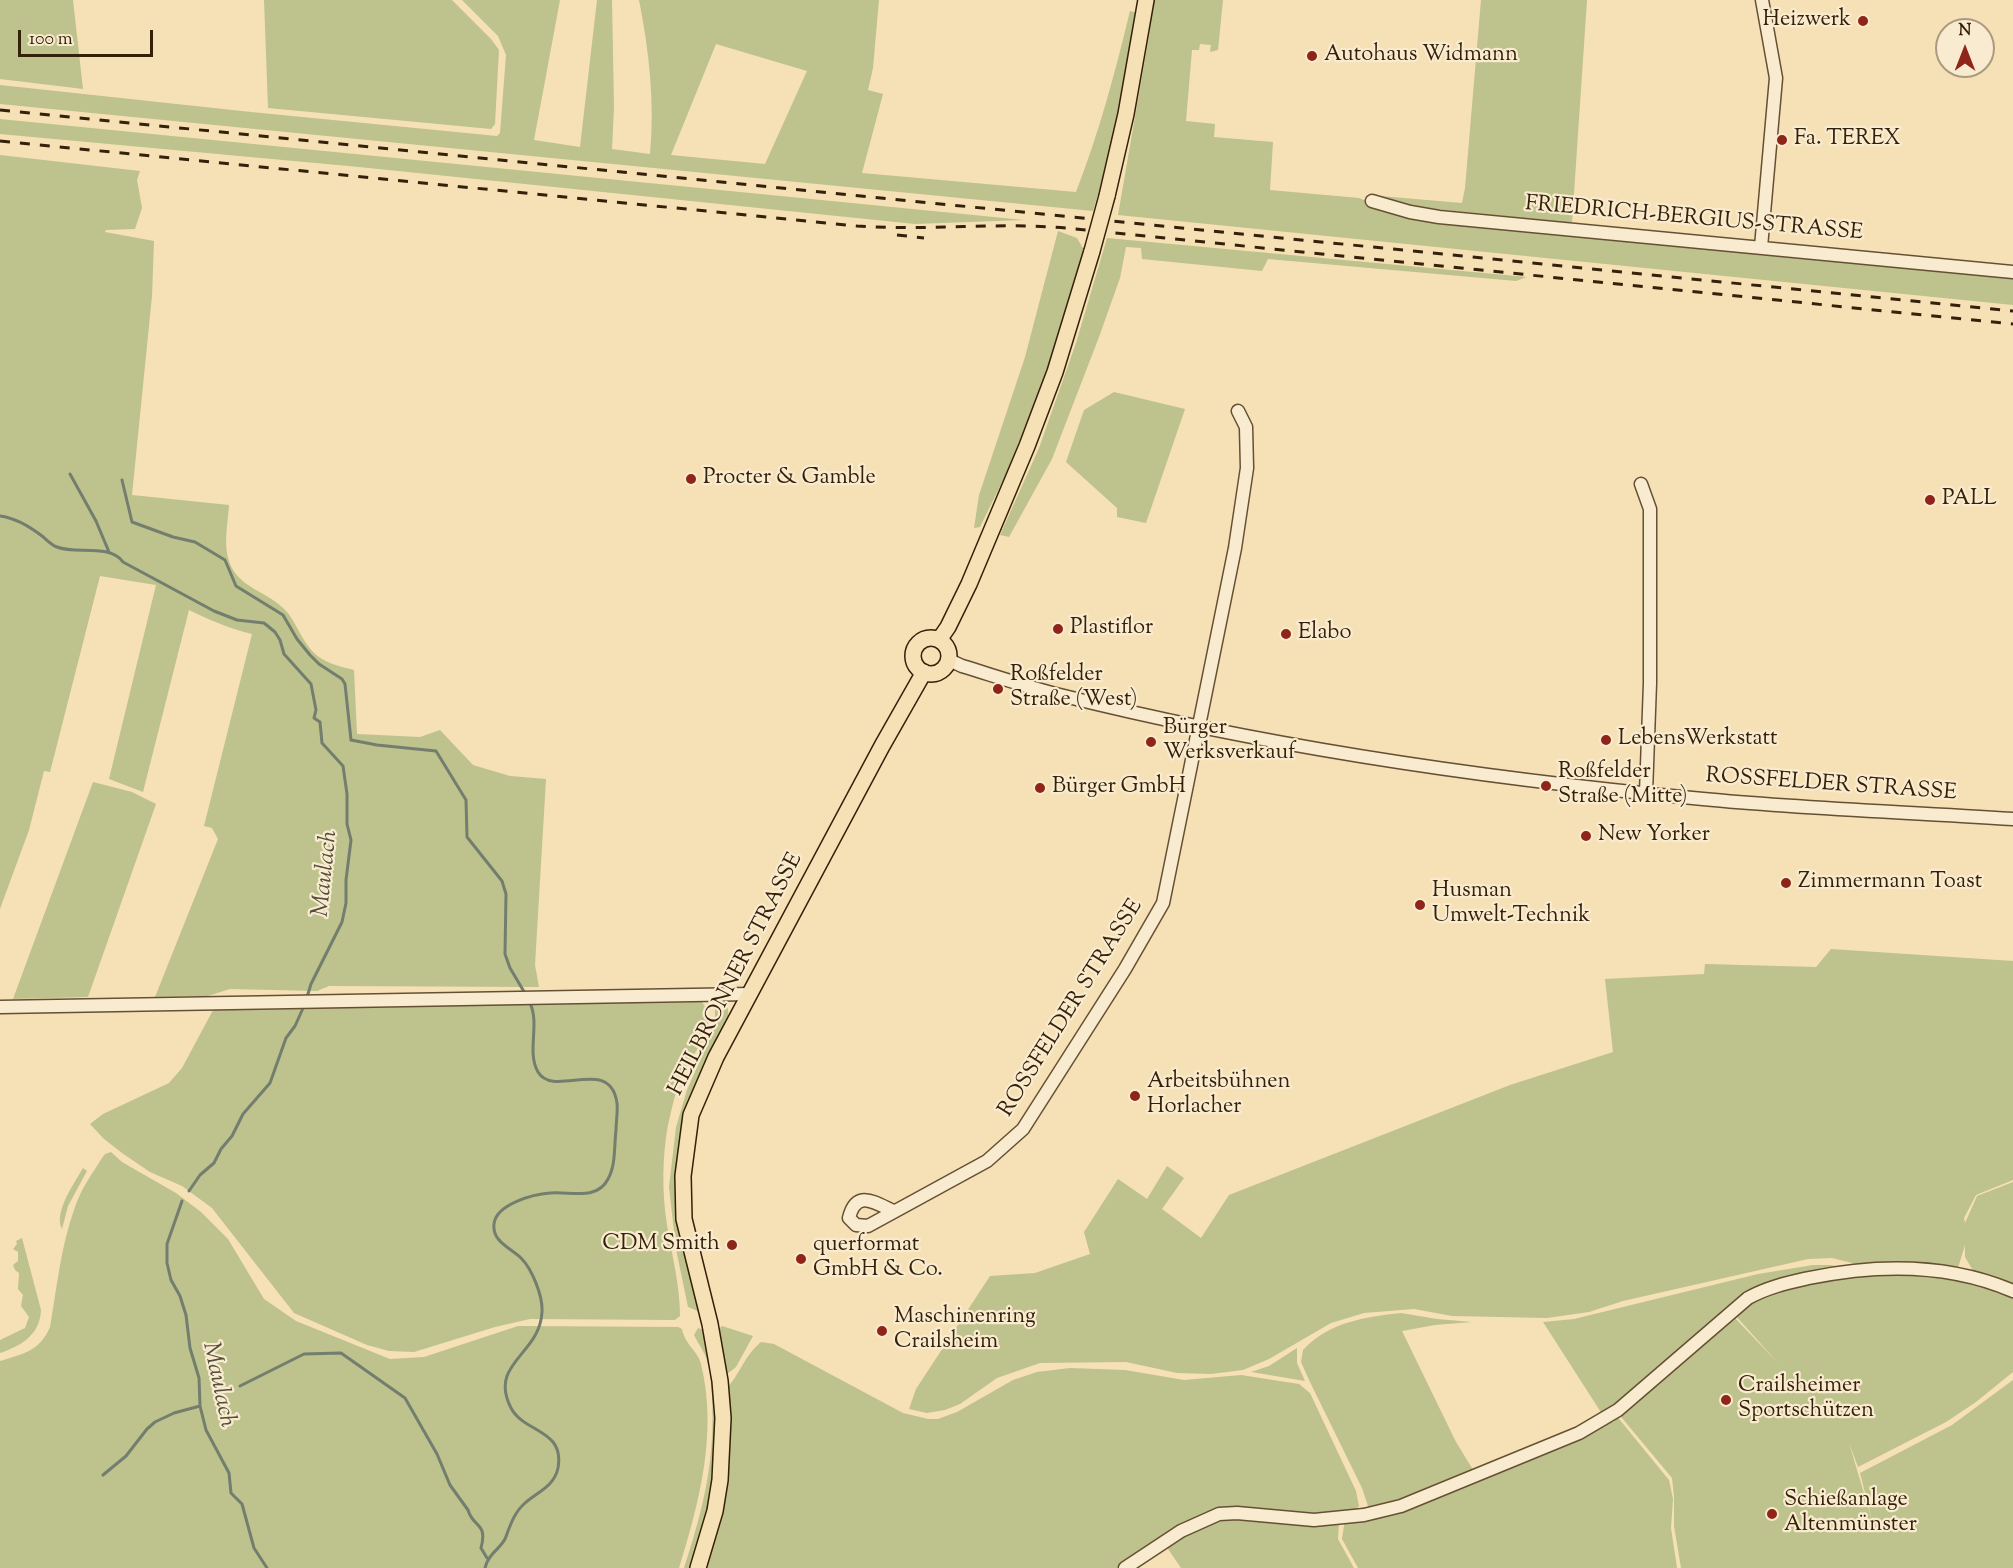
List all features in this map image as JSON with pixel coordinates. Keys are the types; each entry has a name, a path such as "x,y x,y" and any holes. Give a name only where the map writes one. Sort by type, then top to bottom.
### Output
{"main road":[{"path":"939,640 969,584 1027,446 1055,372 1107,196 1126,114 1146,0"},
{"path":"939,640 949,651 949,660 942,670 936,673 924,672 917,668 914,652 921,641 939,640"},
{"name":"HEILBRONNER STRASSE","path":"698,1568 715,1511 722,1458 723,1418 720,1381 710,1324 687,1238 682,1200 682,1176 691,1115 707,1074 882,746 924,672"}],"street":[{"path":"1761,247 1776,78 1762,0"},
{"name":"FRIEDRICH-BERGIUS-STRASSE","path":"1372,201 1410,212 1439,217 2013,272"},
{"name":"ROSSFELDER STRASSE","path":"893,1211 996,1155 1023,1129 1125,969 1163,903 1235,548 1246,468 1246,427 1238,411"},
{"path":"1641,484 1650,510 1650,683 1646,793"},
{"name":"ROSSFELDER STRASSE","path":"949,660 1058,695 1200,727 1328,751 1496,777 1705,799 2013,819"},
{"path":"0,1007 750,994"},
{"path":"1125,1568 1181,1531 1219,1514 1237,1513 1314,1520 1364,1515 1401,1506 1579,1433 1618,1410 1748,1298 1766,1288 1824,1275 1863,1270 1924,1269 1959,1274 2013,1291"}],"green space":[{"path":"0,0 73,0 83,89 0,79"},
{"path":"264,0 452,0 499,50 495,124 491,129 268,108"},
{"path":"462,0 560,0 534,140 580,147 597,0 612,0 614,107 612,149 650,154 652,115 650,77 639,0 879,0 873,68 868,90 883,94 862,173 1076,192 1106,103 1130,11 1138,13 1108,160 1093,211 0,104 0,85 497,136 500,133 506,55 498,36","holes":["716,44 807,71 765,164 671,155"]},
{"path":"1153,0 1223,0 1218,50 1210,52 1211,45 1200,44 1199,50 1192,50 1186,121 1215,124 1214,137 1273,142 1270,190 1359,198 1383,208 2013,277 2013,305 1118,215 1149,36"},
{"path":"1481,0 1587,0 1572,223 1405,206 1380,196 1462,203"},
{"path":"0,119 1024,220 915,224 359,167 0,134"},
{"path":"0,155 140,171 137,180 142,208 135,229 106,230 105,232 154,241 152,296 132,495 229,505 226,547 229,561 239,578 280,605 309,647 319,657 354,670 357,734 420,737 440,730 473,765 510,776 546,779 535,965 539,987 329,986 317,991 230,989 208,996 155,997 218,839 212,828 204,826 252,634 219,624 189,610 143,792 109,779 156,585 100,576 50,772 44,771 29,830 0,909"},
{"path":"1058,231 1077,238 1085,252 1045,376 1006,474 980,527 974,528 979,495 1025,357"},
{"path":"1107,238 1527,277 1516,281 1268,259 1262,271 1142,259 1141,248 1126,247 1120,278 1052,459 1009,537 1000,535 1039,448 1076,343"},
{"path":"1114,392 1185,409 1146,523 1117,517 1117,508 1066,462 1084,410"},
{"path":"93,782 132,792 156,804 88,997 13,999"},
{"path":"1831,949 2013,961 2013,1180 1976,1195 1964,1218 1965,1223 1977,1196 2013,1182 2013,1290 1978,1279 1965,1257 1965,1245 1957,1271 1868,1267 1832,1258 1808,1259 1623,1301 1589,1312 1547,1318 1452,1316 1414,1309 1364,1313 1331,1323 1269,1359 1243,1370 1211,1374 1177,1373 1126,1362 1040,1363 997,1378 960,1404 945,1410 927,1413 909,1409 916,1389 990,1276 1035,1273 1090,1254 1084,1232 1118,1179 1147,1199 1167,1166 1184,1178 1162,1209 1201,1238 1229,1195 1510,1085 1613,1052 1605,979 1704,974 1705,964 1816,967"},
{"path":"702,1002 707,1011 707,1029 676,1091 666,1137 665,1213 680,1304 680,1316 675,1320 530,1319 495,1327 414,1352 389,1351 367,1345 294,1313 212,1208 182,1186 150,1172 122,1153 90,1124 103,1114 169,1083 182,1068 216,1007 296,1008"},
{"path":"715,1002 727,1006 728,1016 677,1187 679,1225 699,1304 698,1311 688,1307 676,1249 669,1187 676,1127 687,1090 715,1026"},
{"path":"111,1152 122,1162 176,1193 201,1212 228,1239 264,1299 296,1321 390,1359 424,1357 518,1326 678,1327 682,1329 701,1364 708,1416 704,1468 679,1568 0,1568 0,1361 30,1350 46,1335 50,1327 70,1221 84,1188 105,1154"},
{"path":"83,1168 87,1171 68,1206 62,1229 60,1215 63,1206"},
{"path":"22,1238 41,1310 40,1319 28,1338 0,1353 0,1340 25,1328 29,1317 21,1306 23,1295 18,1289 19,1273 13,1265 18,1261 18,1252 13,1249 17,1244 16,1241"},
{"path":"1813,1265 1830,1265 1849,1269 1761,1288 1604,1417 1543,1322 1574,1319 1758,1274"},
{"path":"1900,1271 1959,1279 2013,1298 2013,1372 1976,1402 1946,1422 1858,1467 1849,1443 1872,1520 1860,1473 1952,1425 2013,1380 2013,1568 1681,1568 1674,1526 1672,1478 1617,1412 1733,1316 1778,1363 1735,1315 1749,1304 1792,1284"},
{"path":"1401,1313 1472,1322 1402,1331 1456,1442 1475,1473 1405,1502 1369,1509 1362,1488 1301,1362 1303,1350 1324,1333 1336,1327 1361,1319"},
{"path":"722,1326 753,1336 736,1367 727,1374 724,1373 717,1331"},
{"path":"698,1328 708,1332 718,1432 709,1507 691,1568 684,1568 707,1484 712,1442 710,1375 704,1352 694,1335"},
{"path":"761,1342 774,1344 903,1413 928,1419 938,1419 957,1412 1013,1380 1037,1372 1070,1368 1125,1370 1184,1380 1241,1375 1299,1384 1310,1393 1356,1491 1359,1506 1354,1512 1195,1521 1141,1550 1118,1568 704,1568 726,1389 750,1353"},
{"path":"1297,1348 1297,1363 1305,1381 1251,1372 1269,1366"},
{"path":"1615,1414 1669,1480 1673,1499 1671,1528 1677,1568 1358,1568 1342,1539 1345,1519 1365,1516 1607,1420 1614,1422"},
{"path":"1228,1515 1339,1522 1338,1539 1354,1568 1181,1568 1164,1543"}],"waterway":[{"path":"70,474 96,521 109,552"},
{"path":"122,480 132,522 173,537 195,542 225,560 236,586 283,615 297,639 310,655 342,679 345,684 351,740 436,751 466,800 467,837 502,881 506,894 505,954 510,968 526,995"},
{"name":"Maulach","path":"0,516 22,523 57,547 101,551 117,556 123,562 214,611 237,620 264,623 275,632 284,654 311,684 316,710 314,718 320,722 322,743 343,766 347,794 347,824 351,840 346,880 346,903 342,922 311,984 307,997"},
{"path":"485,1568 489,1559 503,1543 518,1511 553,1480 558,1468 559,1455 550,1438 517,1416 511,1408 506,1393 506,1380 510,1369 533,1339 539,1327 542,1306 539,1291 529,1269 521,1258 496,1236 494,1230 496,1217 508,1206 535,1195 582,1194 597,1190 608,1179 614,1155 617,1103 612,1089 604,1082 593,1079 556,1081 546,1079 538,1072 533,1055 534,1018 529,1001"},
{"name":"Maulach","path":"189,1191 200,1175 214,1163 243,1114 270,1083 286,1038 295,1026 304,1006"},
{"name":"Maulach","path":"182,1201 167,1244 167,1263 171,1280 180,1296 186,1315 190,1348 199,1378 200,1406 206,1430 229,1473 231,1493 242,1504 254,1548 267,1568"},
{"path":"240,1386 304,1354 341,1353 405,1398 437,1454 450,1485 481,1529 483,1534 481,1548 487,1558"},
{"path":"103,1475 126,1456 155,1422 174,1413 200,1406"}],"railway":[{"path":"0,110 2013,311"},
{"path":"0,141 857,226 1066,228 2013,324"},
{"path":"897,235 924,238"}],"place":[{"name":"Heizwerk","path":"1863,21"},
{"name":"Autohaus Widmann","path":"1312,56"},
{"name":"Fa. TEREX","path":"1782,140"},
{"name":"Procter & Gamble","path":"691,479"},
{"name":"PALL","path":"1930,500"},
{"name":"Plastiflor","path":"1058,629"},
{"name":"Elabo","path":"1286,634"},
{"name":"Roßfelder Straße (West)","path":"998,689"},
{"name":"LebensWerkstatt","path":"1606,740"},
{"name":"Bürger Werksverkauf","path":"1151,742"},
{"name":"Roßfelder Straße (Mitte)","path":"1546,786"},
{"name":"Bürger GmbH","path":"1040,788"},
{"name":"New Yorker","path":"1586,836"},
{"name":"Zimmermann Toast","path":"1786,883"},
{"name":"Husman Umwelt-Technik","path":"1420,905"},
{"name":"Arbeitsbühnen Horlacher","path":"1135,1096"},
{"name":"CDM Smith","path":"732,1245"},
{"name":"querformat GmbH & Co.","path":"801,1259"},
{"name":"Maschinenring Crailsheim","path":"882,1331"},
{"name":"Crailsheimer Sportschützen","path":"1726,1400"},
{"name":"Schießanlage Altenmünster","path":"1772,1514"}]}
